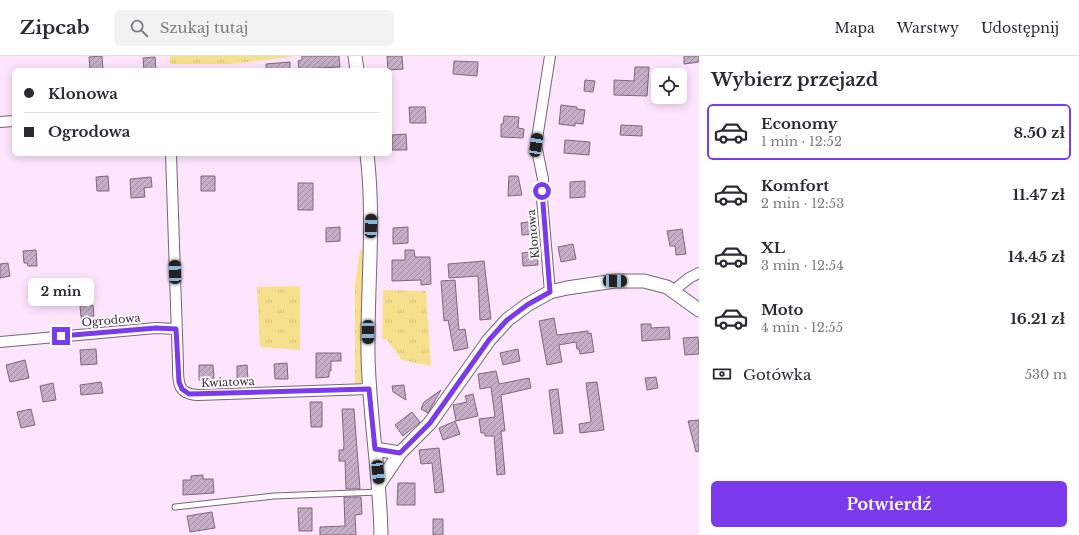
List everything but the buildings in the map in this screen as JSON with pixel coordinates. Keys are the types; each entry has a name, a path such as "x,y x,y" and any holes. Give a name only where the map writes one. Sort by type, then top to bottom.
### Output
{"street":[{"path":"355,56 357,68"},
{"name":"Klonowa","path":"550,56 536,145 543,179 542,199 550,292"},
{"path":"0,122 12,121"},
{"name":"Kwiatowa","path":"170,156 176,329 179,382 182,389 189,394 369,389"},
{"path":"367,156 372,213 368,320 369,389 379,488 381,535"},
{"path":"673,291 689,278 699,273"},
{"path":"379,488 400,453 430,423 489,340 507,320 527,305 550,292 615,281 644,281 667,287 699,310"},
{"name":"Ogrodowa","path":"0,342 156,328 176,329"},
{"path":"375,449 400,453"}],"lane":[{"path":"175,507 274,496 379,488"}],"green space":[{"path":"170,56 291,57 230,64 170,64"},
{"path":"360,250 364,250 362,382 355,385 355,285"},
{"path":"300,286 300,350 260,347 257,287"},
{"path":"383,290 426,291 431,366 402,360 387,340 382,339"}],"route":[{"path":"61,336 156,328 176,329 179,382 184,392 189,394 198,395 369,389 375,449 400,453 430,423 489,340 507,320 527,305 550,292 542,191"}]}
